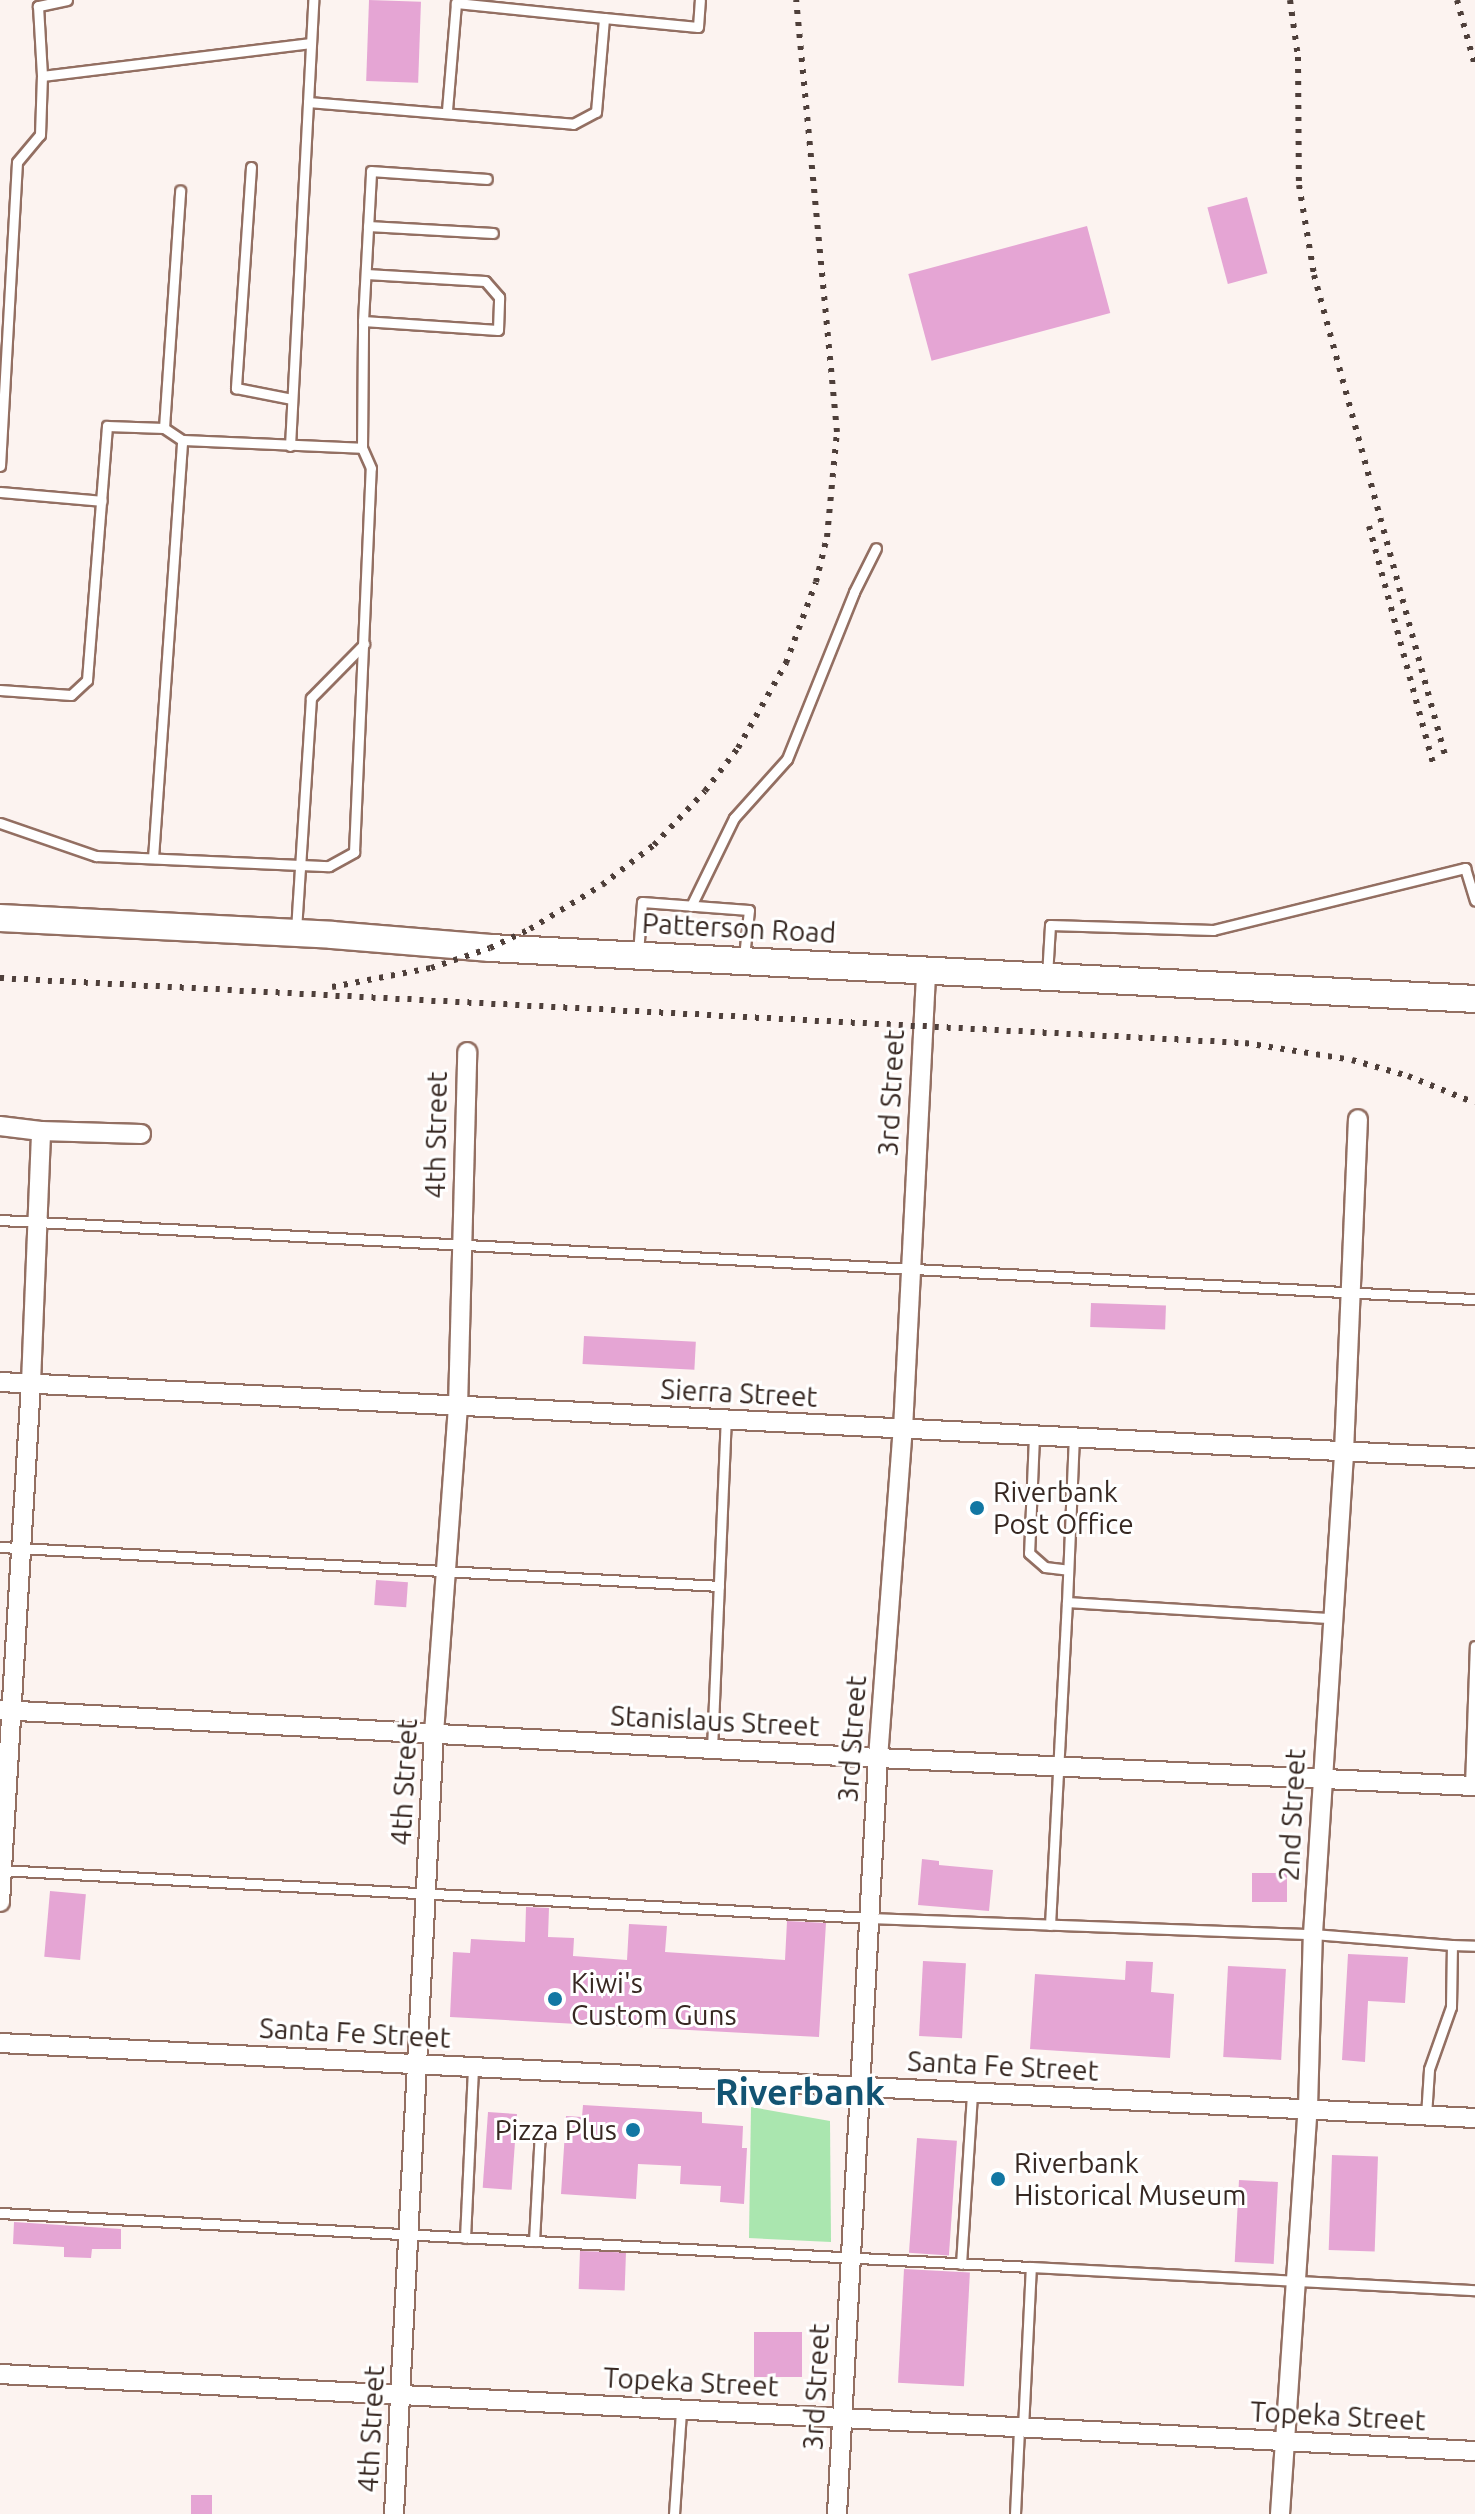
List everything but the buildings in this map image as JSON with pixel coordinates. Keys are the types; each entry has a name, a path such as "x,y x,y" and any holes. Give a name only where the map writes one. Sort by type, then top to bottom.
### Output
{"main road":[{"name":"Patterson Road","path":"0,918 1475,999"}],"street":[{"name":"3rd Street","path":"837,2514 878,1758 903,1429 926,969"},
{"name":"4th Street","path":"394,2514 434,1733 458,1407 467,1052"},
{"name":"2nd Street","path":"1280,2514 1293,2280 1308,2108 1313,1934 1344,1452 1358,1119"},
{"path":"0,1126 41,1131 141,1134"},
{"path":"0,1902 5,1710 21,1549 41,1131"},
{"name":"Sierra Street","path":"0,1382 1475,1458"},
{"name":"Stanislaus Street","path":"5,1710 878,1758 1473,1786"},
{"name":"Santa Fe Street","path":"0,2043 1475,2118"},
{"name":"Topeka Street","path":"0,2374 1475,2451"}],"lane":[{"path":"0,466 17,162 40,135 42,76 38,6 67,0"},
{"path":"290,446 313,0"},
{"path":"447,111 456,2 698,27 700,0"},
{"path":"308,102 447,111 573,124 596,112 604,18"},
{"path":"42,76 311,43"},
{"path":"251,167 236,388 292,399"},
{"path":"0,823 56,839 96,856 329,866 354,852 371,468 362,448 363,321 371,171 487,179"},
{"path":"164,428 180,191"},
{"path":"368,226 493,233"},
{"path":"363,321 498,330 499,297 485,281 366,274"},
{"path":"0,690 71,695 87,680 107,426 164,428 182,440 362,448"},
{"path":"153,858 182,440"},
{"path":"0,492 102,501"},
{"path":"691,906 734,818 787,759 854,592 876,548"},
{"path":"295,933 311,698 364,644"},
{"path":"1047,976 1050,925 1213,930 1465,868 1475,901"},
{"path":"638,955 642,902 749,910 743,960"},
{"path":"0,1220 1475,1299"},
{"path":"712,1749 726,1420"},
{"path":"1034,1436 1029,1553 1045,1567 1068,1570"},
{"path":"1050,1925 1074,1438"},
{"path":"0,1547 719,1586"},
{"path":"1067,1602 1332,1618"},
{"path":"1473,1786 1475,1646"},
{"path":"1,1870 869,1918 1313,1934 1475,1946"},
{"path":"1426,2116 1429,2069 1451,2007 1452,1945"},
{"path":"465,2238 473,2067"},
{"path":"961,2264 972,2092"},
{"path":"534,2241 540,2131"},
{"path":"0,2213 1475,2290"},
{"path":"1015,2514 1031,2267"},
{"path":"674,2514 681,2410"}],"green space":[{"path":"751,2107 830,2121 831,2242 749,2238"}],"railway":[{"path":"332,987 431,968 490,948 530,929 602,885 654,845 705,791 738,748 786,663 816,582 827,537 837,432 796,0"},
{"path":"1290,0 1298,57 1299,185 1314,275 1446,759"},
{"path":"1457,0 1475,66"},
{"path":"1369,526 1433,764"},
{"path":"0,978 1245,1043 1352,1060 1408,1076 1475,1103"}],"place":[{"name":"Riverbank Post Office","path":"977,1508"},
{"name":"Kiwi's Custom Guns","path":"555,1999"},
{"name":"Pizza Plus","path":"633,2130"},
{"name":"Riverbank Historical Museum","path":"998,2179"}],"district":[{"name":"Riverbank","path":"800,2092"}]}
